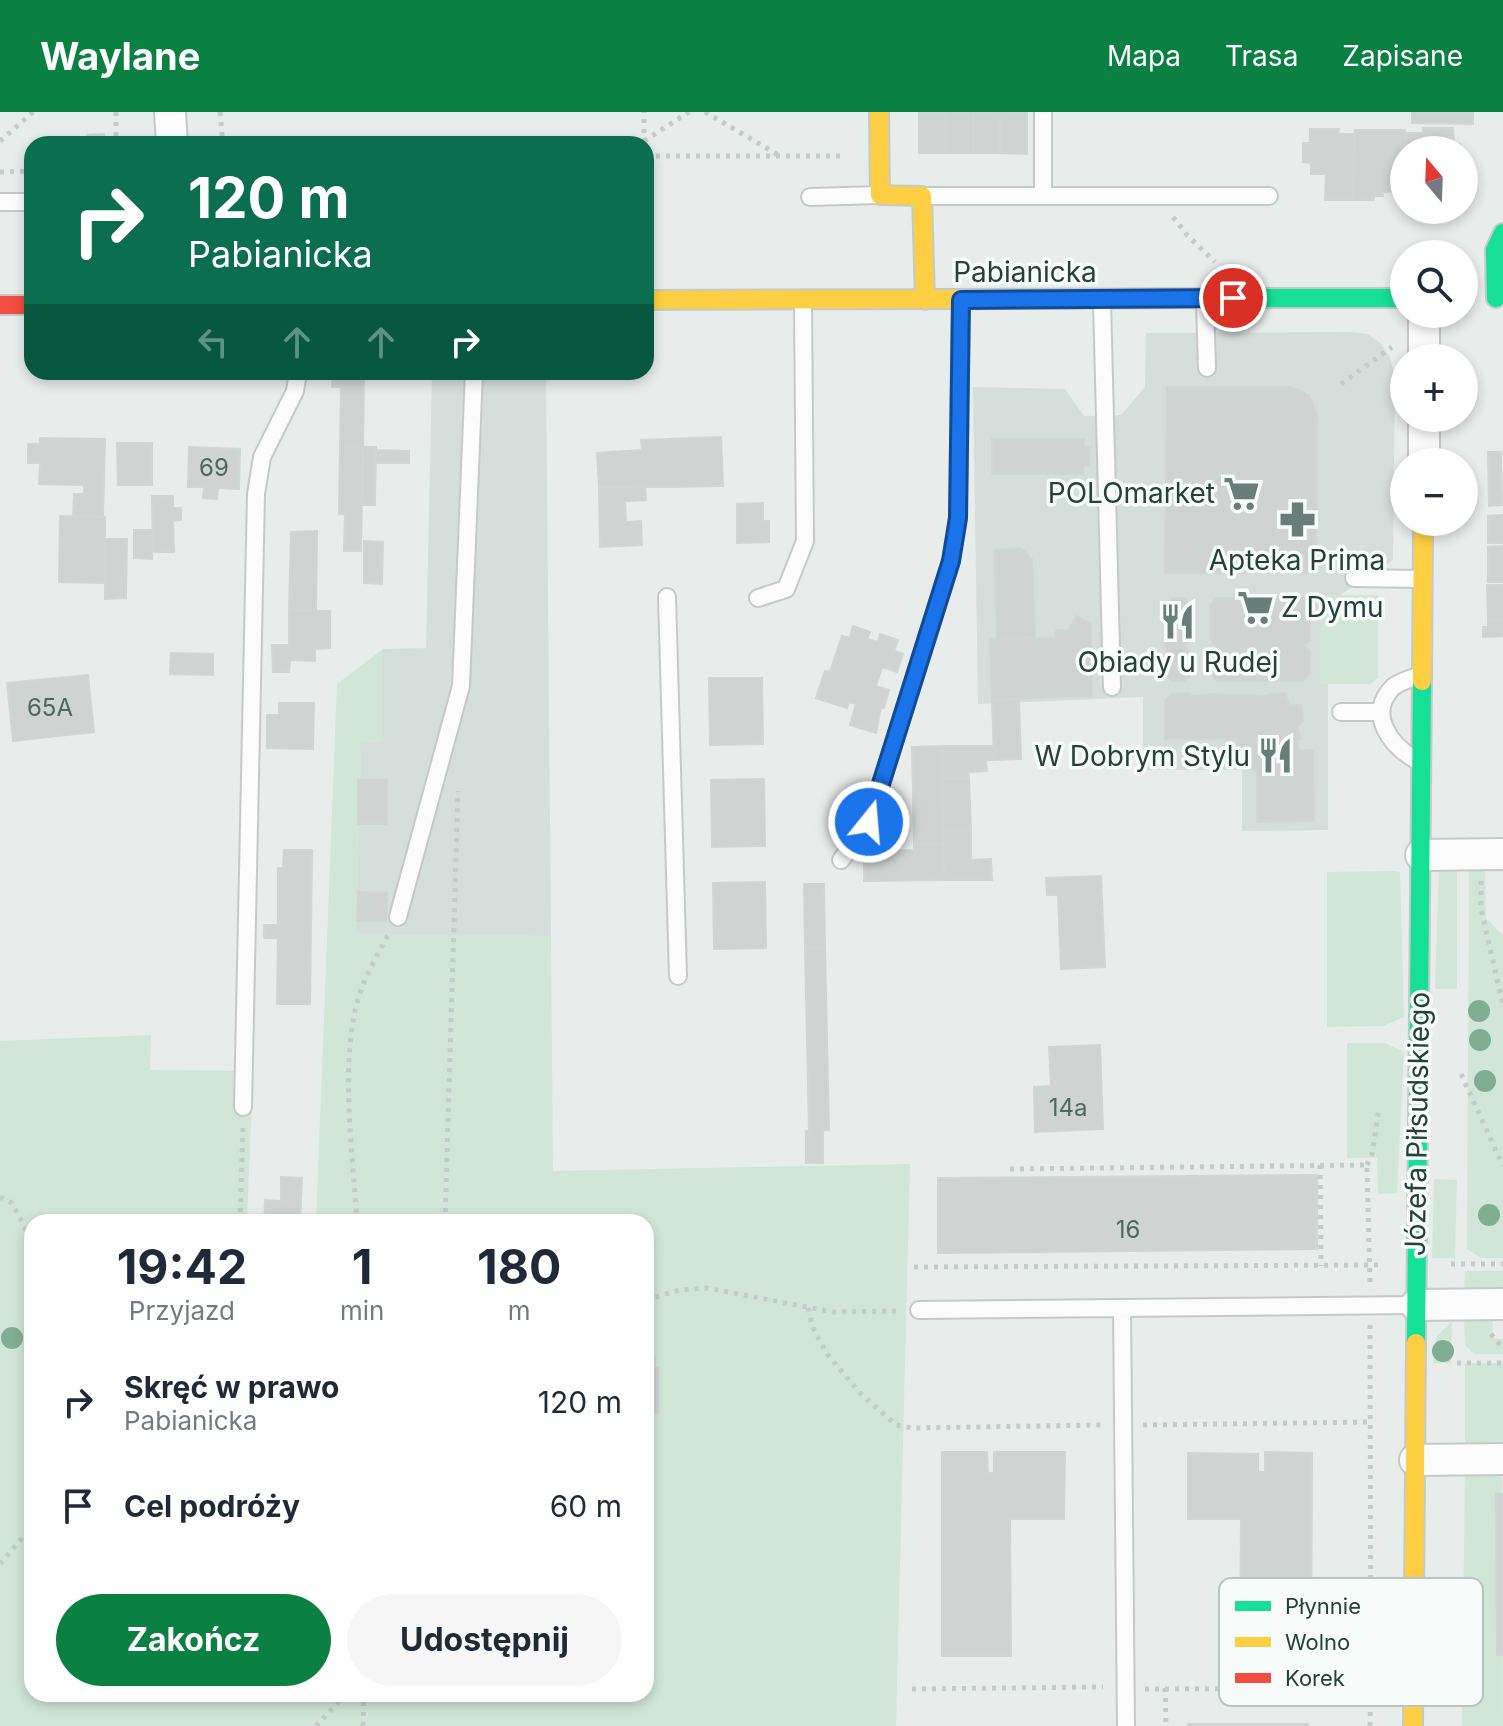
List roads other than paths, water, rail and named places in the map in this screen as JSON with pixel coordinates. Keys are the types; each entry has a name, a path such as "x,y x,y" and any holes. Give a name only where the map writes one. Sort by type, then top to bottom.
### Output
{"street":[{"path":"170,112 172,136"},
{"path":"879,112 880,195 922,196 925,300"},
{"path":"1478,298 1500,298 1495,250 1503,233"},
{"name":"Pabianicka","path":"654,300 1390,298"},
{"path":"0,305 24,305"},
{"name":"Józefa Piłsudskiego","path":"1414,1578 1423,536"},
{"path":"1421,855 1492,854"},
{"path":"1416,1305 1503,1304"},
{"path":"1415,1460 1503,1459"},
{"name":"Józefa Piłsudskiego","path":"1413,1706 1413,1726"}],"lane":[{"path":"1043,112 1043,195"},
{"path":"810,197 880,195"},
{"path":"922,196 1269,196"},
{"path":"0,202 24,202"},
{"path":"1205,298 1207,368"},
{"path":"841,860 869,822 951,561 958,518 961,300"},
{"path":"1102,300 1112,687"},
{"path":"758,598 786,589 805,541 803,301"},
{"path":"243,1107 256,494 262,457 295,391 297,380"},
{"path":"398,917 461,686 474,380"},
{"path":"1354,578 1422,579"},
{"path":"667,597 678,976"},
{"path":"1421,763 1403,753 1392,742 1383,726 1381,712 1394,687 1422,674"},
{"path":"1341,712 1381,712"},
{"path":"919,1310 1416,1305"},
{"path":"1122,1308 1126,1726"}],"place":[{"name":"POLOmarket","path":"1241,493"},
{"name":"Apteka Prima","path":"1297,520"},
{"name":"Z Dymu","path":"1255,607"},
{"name":"Obiady u Rudej","path":"1178,622"},
{"name":"W Dobrym Stylu","path":"1276,756"}]}
